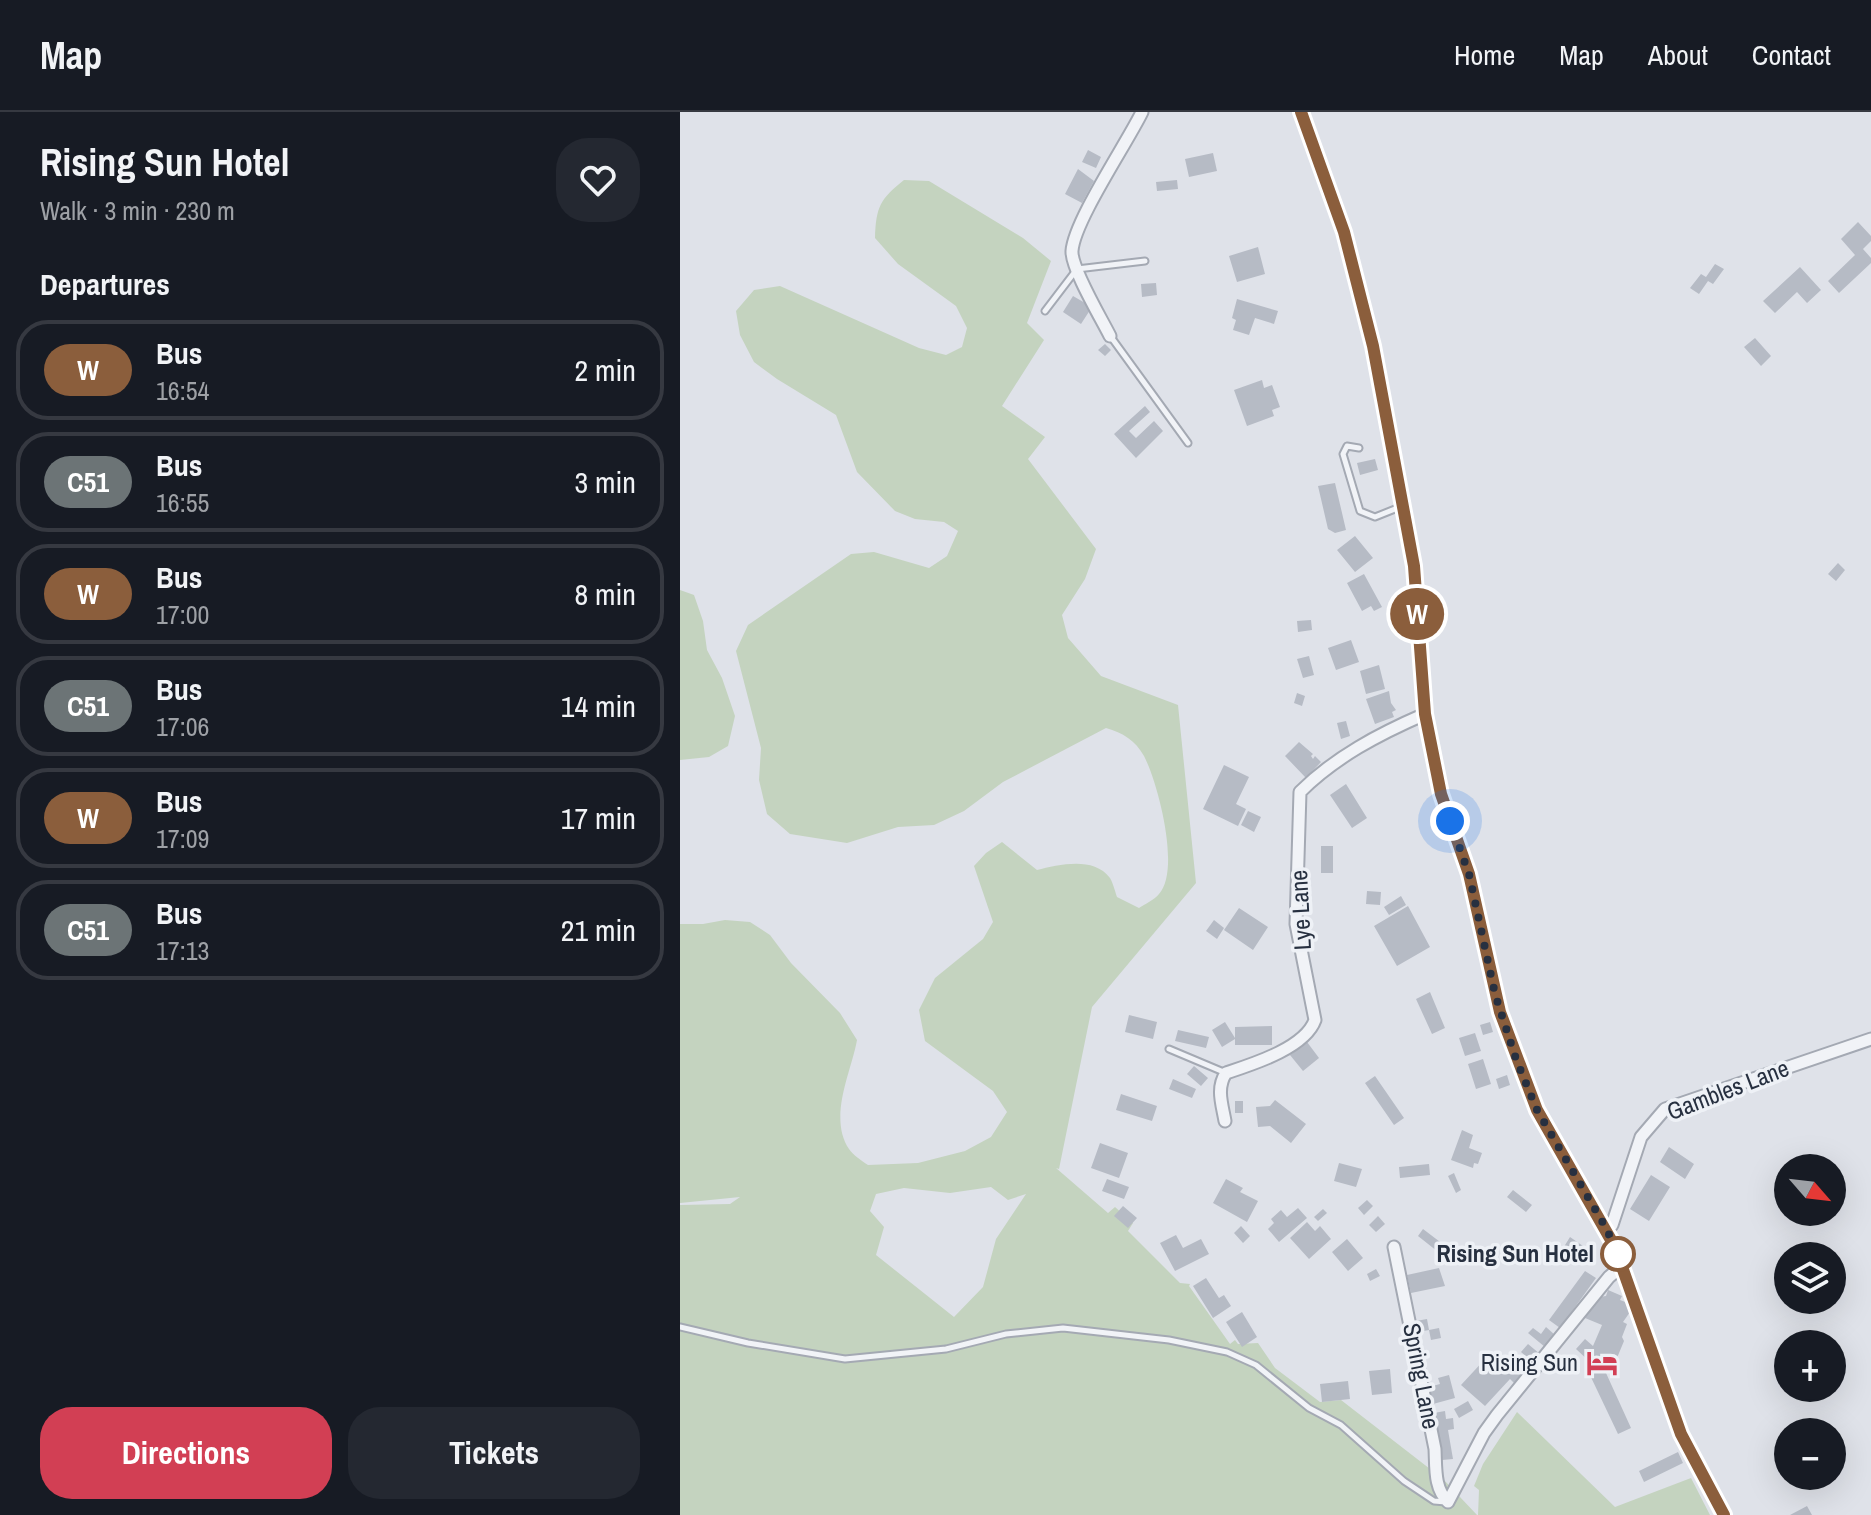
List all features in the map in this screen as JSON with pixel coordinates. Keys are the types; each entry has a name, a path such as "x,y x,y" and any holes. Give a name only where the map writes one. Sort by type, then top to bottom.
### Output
{"main road":[{"path":"1301,112 1356,273 1414,566 1425,714 1441,794 1469,874 1495,994 1537,1110 1606,1228 1623,1265 1681,1434 1724,1515"}],"street":[{"path":"1110,336 1077,269 1072,252 1079,226 1142,112"},
{"name":"Lye Lane","path":"1226,1073 1282,1051 1308,1033 1315,1020 1296,924 1300,792 1322,770 1386,731 1425,714"},
{"name":"Gambles Lane","path":"1606,1228 1612,1225 1641,1137 1665,1109 1871,1039"},
{"path":"1225,1121 1220,1094 1226,1073"},
{"name":"Spring Lane","path":"1394,1247 1435,1449 1436,1480 1441,1495 1448,1502"},
{"path":"1448,1502 1484,1433 1497,1415 1609,1277 1623,1265"}],"lane":[{"path":"1045,311 1077,269 1145,261"},
{"path":"1110,336 1188,443"},
{"path":"1359,448 1347,446 1343,454 1360,511 1375,517 1404,505"},
{"path":"1169,1049 1226,1073"},
{"path":"680,1327 748,1343 845,1359 946,1349 1006,1334 1063,1328 1169,1340 1227,1352 1256,1365 1309,1408 1341,1425 1404,1481 1434,1501 1448,1502"}],"green space":[{"path":"904,180 929,181 1023,238 1051,261 1027,323 1044,340 1002,406 1045,437 1028,459 1096,549 1085,579 1062,615 1068,638 1101,676 1178,705 1196,883 1092,1007 1059,1169 1056,1168 1108,1213 1115,1207 1133,1223 1128,1231 1180,1283 1190,1284 1230,1344 1235,1340 1238,1344 1258,1343 1275,1368 1320,1402 1341,1400 1443,1479 1477,1515 680,1515 680,1205 730,1204 740,1197 680,1203 680,924 725,920 750,922 770,935 791,963 840,1013 857,1040 841,1109 843,1136 849,1149 868,1165 918,1163 965,1151 991,1137 1007,1112 993,1091 925,1041 919,1010 935,978 983,939 993,922 974,866 1002,842 1037,870 1075,864 1095,867 1110,878 1117,897 1139,908 1159,894 1168,866 1165,826 1150,769 1137,746 1118,732 1106,728 1003,782 964,811 934,825 898,827 847,843 790,834 767,814 759,780 761,748 736,651 748,625 851,554 874,552 929,568 947,556 958,531 944,522 915,519 895,511 857,472 836,415 754,362 740,335 736,311 754,290 780,286 919,348 946,355 962,347 967,328 956,306 898,264 875,238 881,204","holes":["991,1187 1008,1200 1026,1194 996,1239 983,1287 954,1317 876,1255 884,1227 870,1211 876,1194 904,1188 950,1193"]},
{"path":"680,590 694,595 703,621 707,650 722,678 735,716 728,746 709,757 680,760"},
{"path":"1517,1412 1615,1507 1691,1478 1710,1515 1478,1515 1479,1490 1474,1486 1483,1464"}],"building":[{"path":"1088,150 1101,157 1096,168 1082,162"},
{"path":"1213,153 1217,171 1189,177 1185,159"},
{"path":"1078,169 1094,181 1082,203 1065,194"},
{"path":"1177,180 1178,189 1157,191 1156,182"},
{"path":"1858,222 1871,236 1871,241 1863,249 1871,258 1871,263 1839,293 1828,281 1855,255 1841,239"},
{"path":"1258,247 1265,274 1237,282 1229,256"},
{"path":"1715,264 1724,269 1713,284 1708,281 1699,294 1690,288 1701,274 1706,277"},
{"path":"1800,267 1821,290 1807,303 1797,292 1775,313 1763,301"},
{"path":"1156,283 1157,295 1142,297 1141,284"},
{"path":"1073,296 1092,307 1081,324 1063,312"},
{"path":"1237,299 1278,311 1274,324 1255,318 1249,335 1233,330 1236,320 1232,318"},
{"path":"1755,338 1771,356 1761,366 1744,347"},
{"path":"1105,344 1111,350 1105,356 1098,350"},
{"path":"1262,380 1264,388 1272,385 1280,407 1272,410 1274,416 1247,426 1234,390"},
{"path":"1145,406 1150,412 1129,431 1136,438 1154,421 1163,431 1136,458 1114,434"},
{"path":"1375,459 1378,470 1360,475 1357,463"},
{"path":"1335,483 1346,530 1335,533 1328,529 1318,486"},
{"path":"1355,536 1373,558 1355,572 1337,550"},
{"path":"1838,563 1845,570 1836,581 1828,574"},
{"path":"1364,574 1382,607 1374,611 1371,606 1362,611 1347,583"},
{"path":"1311,620 1312,630 1298,632 1297,621"},
{"path":"1351,640 1359,662 1336,670 1328,648"},
{"path":"1309,656 1314,675 1303,678 1297,659"},
{"path":"1379,665 1385,689 1366,694 1360,671"},
{"path":"1389,691 1396,710 1392,712 1394,717 1375,724 1366,699"},
{"path":"1297,693 1305,696 1302,706 1294,703"},
{"path":"1346,721 1350,736 1341,739 1337,723"},
{"path":"1299,742 1313,754 1313,759 1315,756 1321,762 1306,778 1285,756"},
{"path":"1224,765 1249,777 1236,804 1246,809 1238,826 1203,809"},
{"path":"1346,784 1367,818 1352,828 1330,795"},
{"path":"1248,811 1261,817 1254,832 1241,825"},
{"path":"1321,846 1333,846 1333,873 1321,873"},
{"path":"1367,891 1381,892 1380,905 1366,904"},
{"path":"1401,896 1406,905 1389,915 1384,907"},
{"path":"1408,906 1430,947 1397,966 1374,926"},
{"path":"1239,908 1268,927 1253,950 1224,930"},
{"path":"1214,920 1224,928 1217,939 1206,931"},
{"path":"1430,992 1445,1028 1432,1034 1416,999"},
{"path":"1129,1015 1157,1022 1153,1039 1125,1032"},
{"path":"1225,1022 1235,1038 1235,1027 1272,1026 1272,1045 1235,1045 1235,1039 1222,1047 1212,1030"},
{"path":"1490,1022 1493,1032 1483,1035 1480,1025"},
{"path":"1178,1030 1209,1037 1206,1048 1175,1041"},
{"path":"1475,1033 1481,1051 1465,1056 1459,1038"},
{"path":"1307,1042 1319,1058 1303,1071 1290,1055"},
{"path":"1483,1059 1491,1084 1476,1089 1468,1064"},
{"path":"1194,1066 1208,1078 1201,1086 1187,1074"},
{"path":"1507,1075 1510,1085 1499,1089 1496,1079"},
{"path":"1375,1076 1404,1118 1394,1125 1365,1083"},
{"path":"1173,1079 1196,1089 1192,1098 1169,1089"},
{"path":"1121,1094 1157,1106 1152,1121 1116,1110"},
{"path":"1275,1100 1306,1124 1291,1143 1270,1126 1258,1127 1256,1107 1270,1106"},
{"path":"1235,1101 1243,1101 1243,1113 1235,1113"},
{"path":"1462,1130 1473,1135 1469,1148 1482,1153 1473,1168 1451,1160"},
{"path":"1100,1143 1128,1153 1119,1178 1091,1168"},
{"path":"1669,1147 1694,1164 1685,1179 1660,1162"},
{"path":"1339,1163 1362,1169 1356,1187 1334,1181"},
{"path":"1429,1164 1430,1175 1400,1178 1399,1167"},
{"path":"1454,1173 1461,1190 1456,1193 1448,1176"},
{"path":"1651,1175 1670,1187 1649,1221 1630,1209"},
{"path":"1107,1179 1129,1187 1124,1199 1102,1191"},
{"path":"1226,1179 1243,1188 1240,1192 1258,1201 1247,1222 1213,1203"},
{"path":"1513,1190 1532,1205 1526,1212 1507,1197"},
{"path":"1367,1200 1373,1206 1364,1215 1358,1208"},
{"path":"1123,1206 1137,1218 1128,1228 1114,1216"},
{"path":"1298,1208 1307,1218 1279,1242 1268,1229 1274,1223 1271,1219 1281,1210 1287,1217"},
{"path":"1323,1209 1327,1213 1318,1221 1314,1217"},
{"path":"1378,1216 1385,1224 1376,1232 1369,1225"},
{"path":"1307,1222 1315,1231 1320,1226 1331,1239 1309,1259 1290,1238"},
{"path":"1241,1226 1250,1236 1243,1243 1234,1233"},
{"path":"1423,1229 1448,1248 1442,1255 1418,1236"},
{"path":"1176,1235 1183,1248 1201,1239 1209,1254 1175,1271 1160,1243"},
{"path":"1570,1237 1583,1246 1575,1259 1562,1250"},
{"path":"1347,1239 1363,1258 1348,1271 1332,1252"},
{"path":"1439,1268 1445,1286 1411,1293 1407,1275"},
{"path":"1376,1269 1380,1276 1370,1281 1367,1274"},
{"path":"1585,1271 1596,1278 1560,1328 1549,1320"},
{"path":"1206,1278 1219,1298 1224,1295 1231,1306 1213,1318 1193,1286"},
{"path":"1608,1290 1622,1296 1620,1300 1628,1303 1630,1312 1623,1322 1627,1324 1622,1337 1624,1341 1612,1370 1606,1373 1631,1428 1618,1434 1588,1371 1590,1362 1576,1349 1585,1339 1593,1346 1602,1325 1585,1318 1599,1297 1606,1296"},
{"path":"1242,1312 1257,1337 1242,1347 1226,1322"},
{"path":"1427,1319 1429,1330 1418,1332 1416,1321"},
{"path":"1546,1327 1555,1335 1545,1347 1528,1333 1533,1328 1541,1334"},
{"path":"1439,1328 1441,1338 1431,1340 1429,1330"},
{"path":"1528,1344 1540,1354 1514,1383 1510,1379 1485,1406 1461,1385 1486,1358 1503,1374 1514,1360 1518,1358 1524,1363 1528,1358 1521,1352"},
{"path":"1390,1369 1392,1393 1372,1395 1369,1371"},
{"path":"1449,1375 1455,1398 1433,1404 1429,1387 1440,1384 1438,1378"},
{"path":"1348,1381 1350,1399 1322,1402 1320,1384"},
{"path":"1468,1401 1473,1410 1459,1418 1454,1409"},
{"path":"1445,1411 1446,1419 1453,1418 1454,1429 1448,1430 1453,1459 1442,1460 1434,1413"},
{"path":"1678,1452 1683,1463 1644,1482 1639,1471"},
{"path":"1807,1506 1812,1515 1790,1515"}],"bus line":[{"name":"W","path":"1301,112 1344,232 1373,346 1414,566 1425,714 1441,794 1469,874 1500,1012 1537,1110 1615,1247 1681,1434 1724,1515"}],"place":[{"name":"Rising Sun Hotel","path":"1618,1254"},
{"name":"Rising Sun","path":"1602,1363"}],"route":[{"path":"1450,821 1469,874 1495,994 1516,1059 1537,1110 1618,1254"}]}
